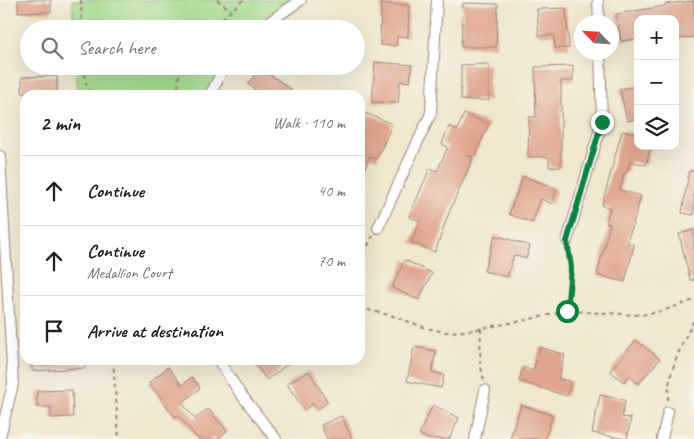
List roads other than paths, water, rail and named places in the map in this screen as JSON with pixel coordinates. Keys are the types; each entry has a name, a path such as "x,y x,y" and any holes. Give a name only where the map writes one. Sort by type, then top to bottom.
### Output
{"street":[{"path":"272,20 301,0"},
{"path":"378,228 431,113 437,0"},
{"path":"598,0 599,15"},
{"path":"567,241 602,122 600,60"},
{"path":"213,90 220,75"},
{"path":"0,156 13,384 0,437"},
{"path":"221,365 240,393 276,439"},
{"path":"475,439 485,390"},
{"path":"662,439 668,412"}]}
